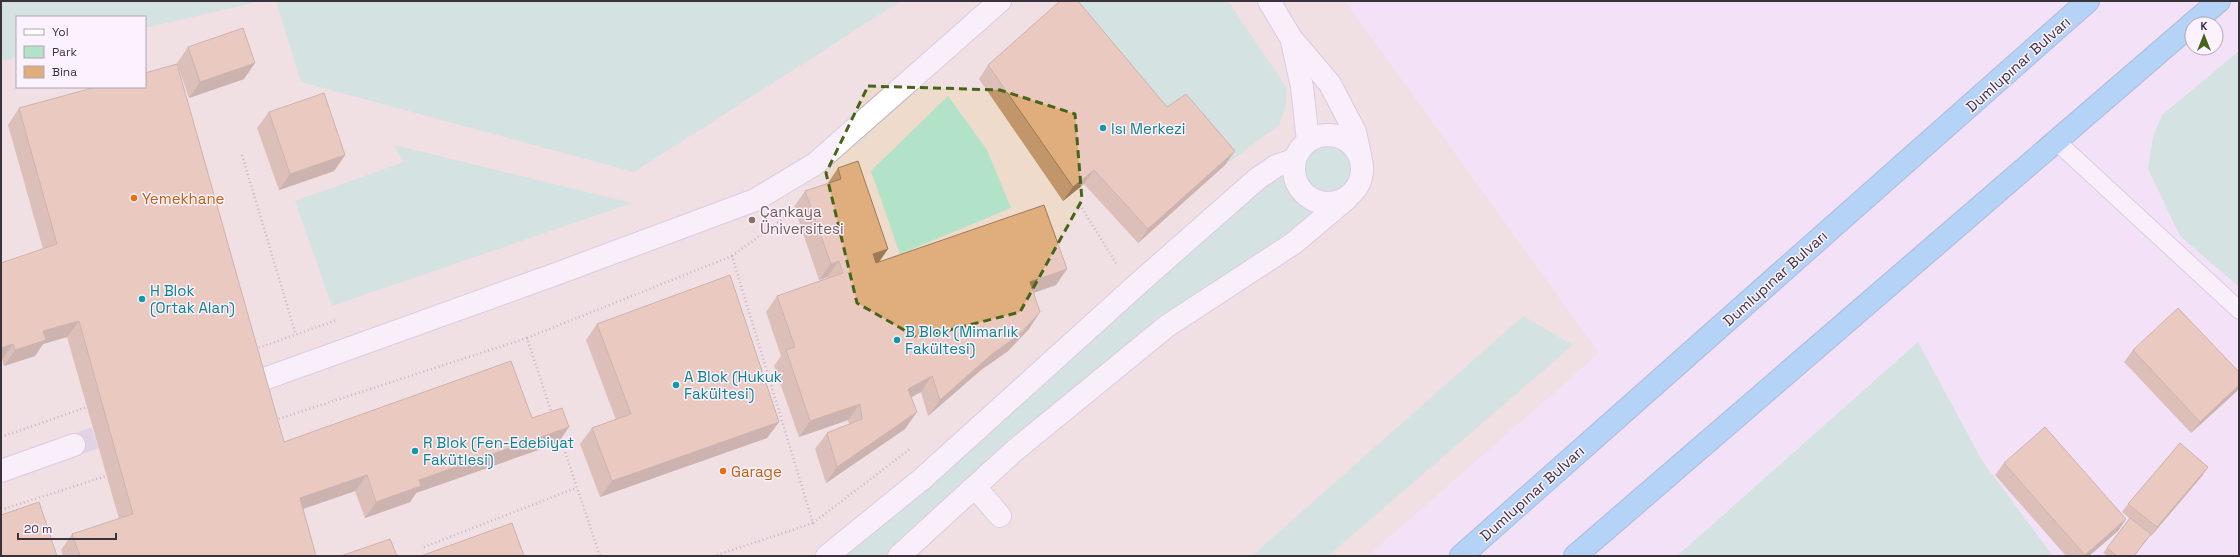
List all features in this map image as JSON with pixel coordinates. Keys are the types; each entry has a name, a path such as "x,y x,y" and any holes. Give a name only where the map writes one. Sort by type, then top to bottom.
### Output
{"highway":[{"name":"Dumlupınar Bulvarı","path":"1461,556 2088,1"},
{"path":"2201,16 2219,1"},
{"path":"1575,556 2184,31"}],"street":[{"path":"264,379 564,271 755,200 815,164 1000,1"},
{"path":"899,556 1014,451 1167,326 1294,243 1346,199 1360,182 1362,171 1361,160 1355,132 1330,84 1291,38 1269,1"},
{"path":"1291,38 1301,79 1308,141"},
{"path":"1346,199 1335,203 1323,203 1312,200 1303,193 1296,183 1294,160 1299,150 1308,141 1318,136 1329,135 1340,137 1349,142 1361,160"},
{"path":"827,556 922,479 1140,282 1258,179 1276,166 1294,160"},
{"path":"1,471 74,445"},
{"path":"975,487 1000,516"}],"lane":[{"path":"2056,141 2239,310"}],"path":[{"path":"242,154 296,334 251,350"},
{"path":"1082,208 1118,265"},
{"path":"272,421 527,338 732,256 813,523"},
{"path":"1112,271 1124,261"},
{"path":"527,338 554,420"},
{"path":"1,437 94,405"},
{"path":"559,435 600,556"},
{"path":"714,556 813,523 914,446"},
{"path":"1,510 114,473"},
{"path":"424,547 576,488"}],"highlighted area":[{"path":"868,86 1000,90 1075,114 1082,200 1020,312 918,338 857,303 826,173"}],"shaded area":[{"name":"Çankaya Üniversitesi","path":"1,1 1345,1 1599,353 1368,556 1,556"}],"green space":[{"path":"1,1 261,1 146,28 146,16 16,16 16,57 1,61"},
{"path":"276,1 901,1 634,172 301,82"},
{"path":"1065,1 1228,1 1287,88 1285,109 1279,125 1225,165 1177,108 1157,121"},
{"path":"2239,51 2239,287 2180,236 2148,169 2153,137 2162,115"},
{"path":"948,96 987,150 1011,208 900,254 871,171"},
{"path":"1329,135 1350,144 1357,152 1361,160 1362,170 1359,179 1354,189 1346,199 1167,326 899,556 827,556 1294,160 1300,150 1308,142"},
{"path":"394,145 632,203 332,306 295,201 404,162"},
{"path":"1523,316 1573,345 1328,556 1252,556"},
{"path":"1918,342 1983,462 2053,556 1677,556"}],"building":[{"name":"Isı Merkezi","path":"1060,1 1078,1 1167,107 1186,94 1235,151 1148,229 1094,170 1073,187 988,65"},
{"path":"243,28 255,63 200,82 188,47"},
{"name":"H Blok (Ortak Alan)","path":"177,64 284,442 511,361 532,418 562,408 569,427 419,480 421,486 376,502 367,475 300,498 316,556 80,556 72,534 133,514 79,321 43,331 46,340 15,350 13,344 1,348 1,263 57,244 19,108 92,88 146,88 146,73"},
{"path":"324,93 345,155 290,174 269,112"},
{"name":"B Blok (Mimarlık Fakültesi)","path":"858,161 888,249 873,254 876,263 1044,205 1067,269 1030,282 1040,312 1019,335 992,354 940,400 932,376 908,389 917,412 837,467 827,433 862,419 860,404 810,421 786,350 795,347 777,296 843,273 839,261 831,264 805,191 841,179 838,168"},
{"name":"A Blok (Hukuk Fakültesi)","path":"730,275 779,422 612,481 592,428 631,414 597,324"},
{"path":"2178,308 2239,372 2239,385 2200,422 2133,350"},
{"path":"2045,427 2126,519 2085,555 2004,463"},
{"path":"2180,443 2208,467 2157,527 2128,504"},
{"path":"39,502 57,556 1,556 1,515"},
{"path":"2130,518 2151,534 2134,556 2117,556 2107,548"},
{"path":"512,523 524,556 421,556"},
{"path":"390,539 397,556 341,556"}],"tunnel":[{"path":"74,445 124,428"}],"place":[{"name":"Isı Merkezi","path":"1103,128"},
{"name":"Yemekhane","path":"134,198"},
{"name":"Çankaya Üniversitesi","path":"752,220"},
{"name":"H Blok (Ortak Alan)","path":"142,299"},
{"name":"B Blok (Mimarlık Fakültesi)","path":"897,340"},
{"name":"A Blok (Hukuk Fakültesi)","path":"676,385"},
{"name":"R Blok (Fen-Edebiyat Fakütlesi)","path":"415,451"},
{"name":"Garage","path":"723,471"}]}
